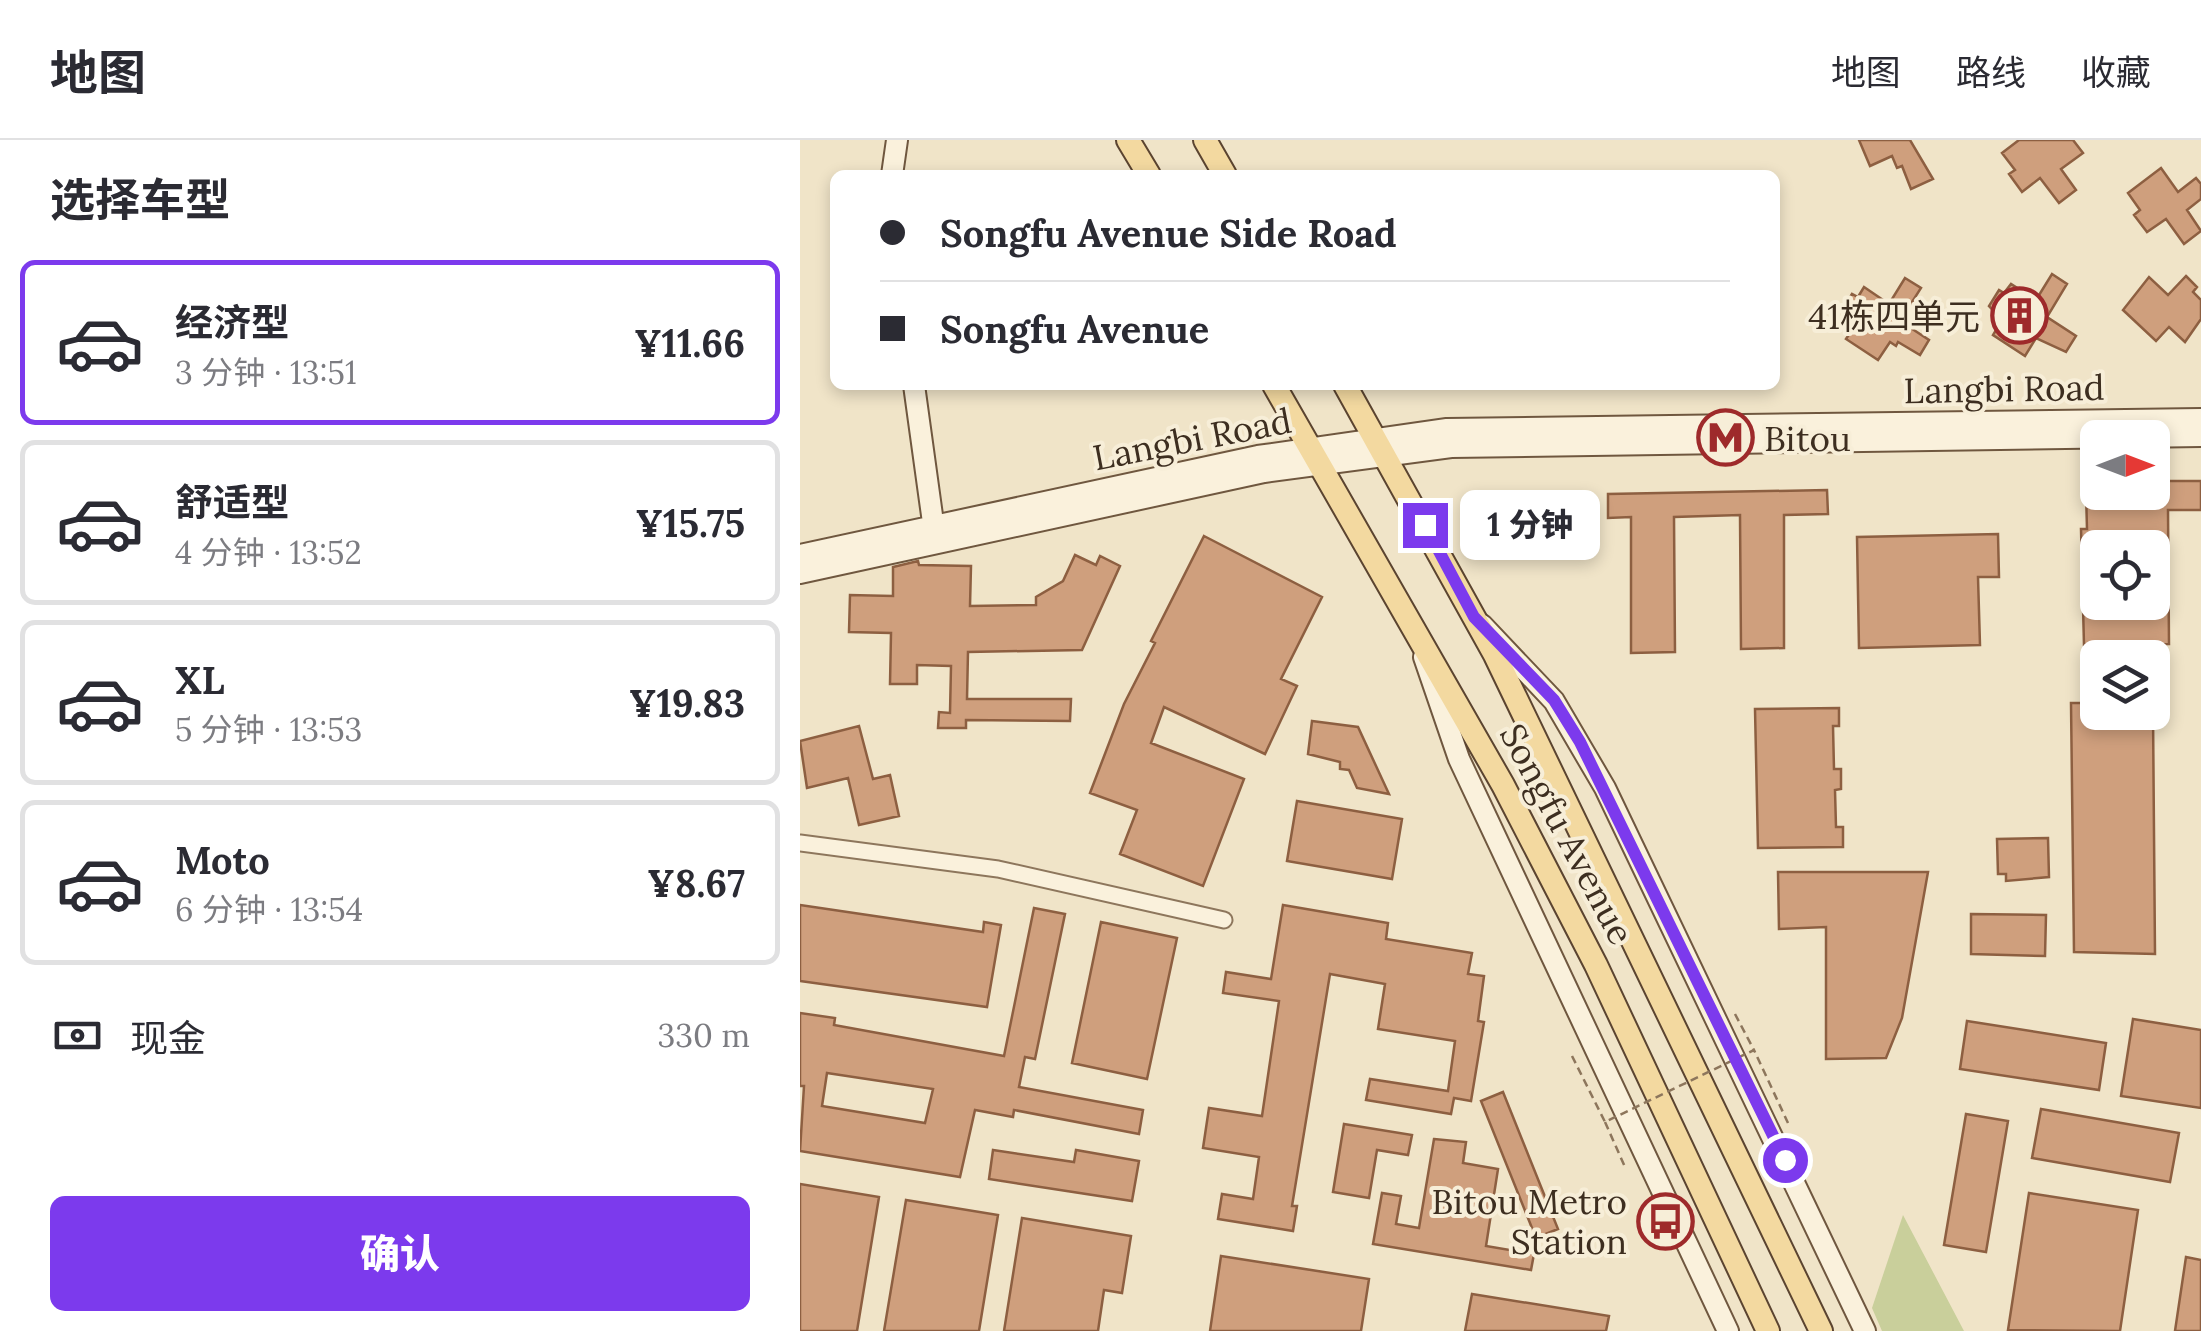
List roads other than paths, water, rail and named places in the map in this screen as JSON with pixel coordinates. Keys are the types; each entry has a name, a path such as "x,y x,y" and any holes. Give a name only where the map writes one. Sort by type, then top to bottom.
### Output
{"main road":[{"path":"1128,140 1146,170"},
{"path":"1205,140 1222,170"},
{"name":"Songfu Avenue","path":"1277,390 1418,631 1596,966 1768,1331"},
{"name":"Songfu Avenue","path":"1348,390 1474,617 1821,1331"}],"street":[{"path":"893,170 896,140"},
{"path":"915,390 935,533"},
{"name":"Langbi Road","path":"1381,447 1447,428 2201,418"},
{"name":"Langbi Road","path":"800,556 935,533 1316,456 1381,447 2201,436"},
{"name":"Langbi Road","path":"800,573 935,533"},
{"path":"1474,617 1554,700 1605,788 1865,1331"},
{"path":"1418,631 1430,683 1460,760 1728,1331"},
{"path":"800,843 998,869 1224,920"}],"place":[{"name":"41栋四单元","path":"2019,316"},
{"name":"Bitou","path":"1725,438"},
{"name":"Bitou Metro Station","path":"1666,1221"}]}
